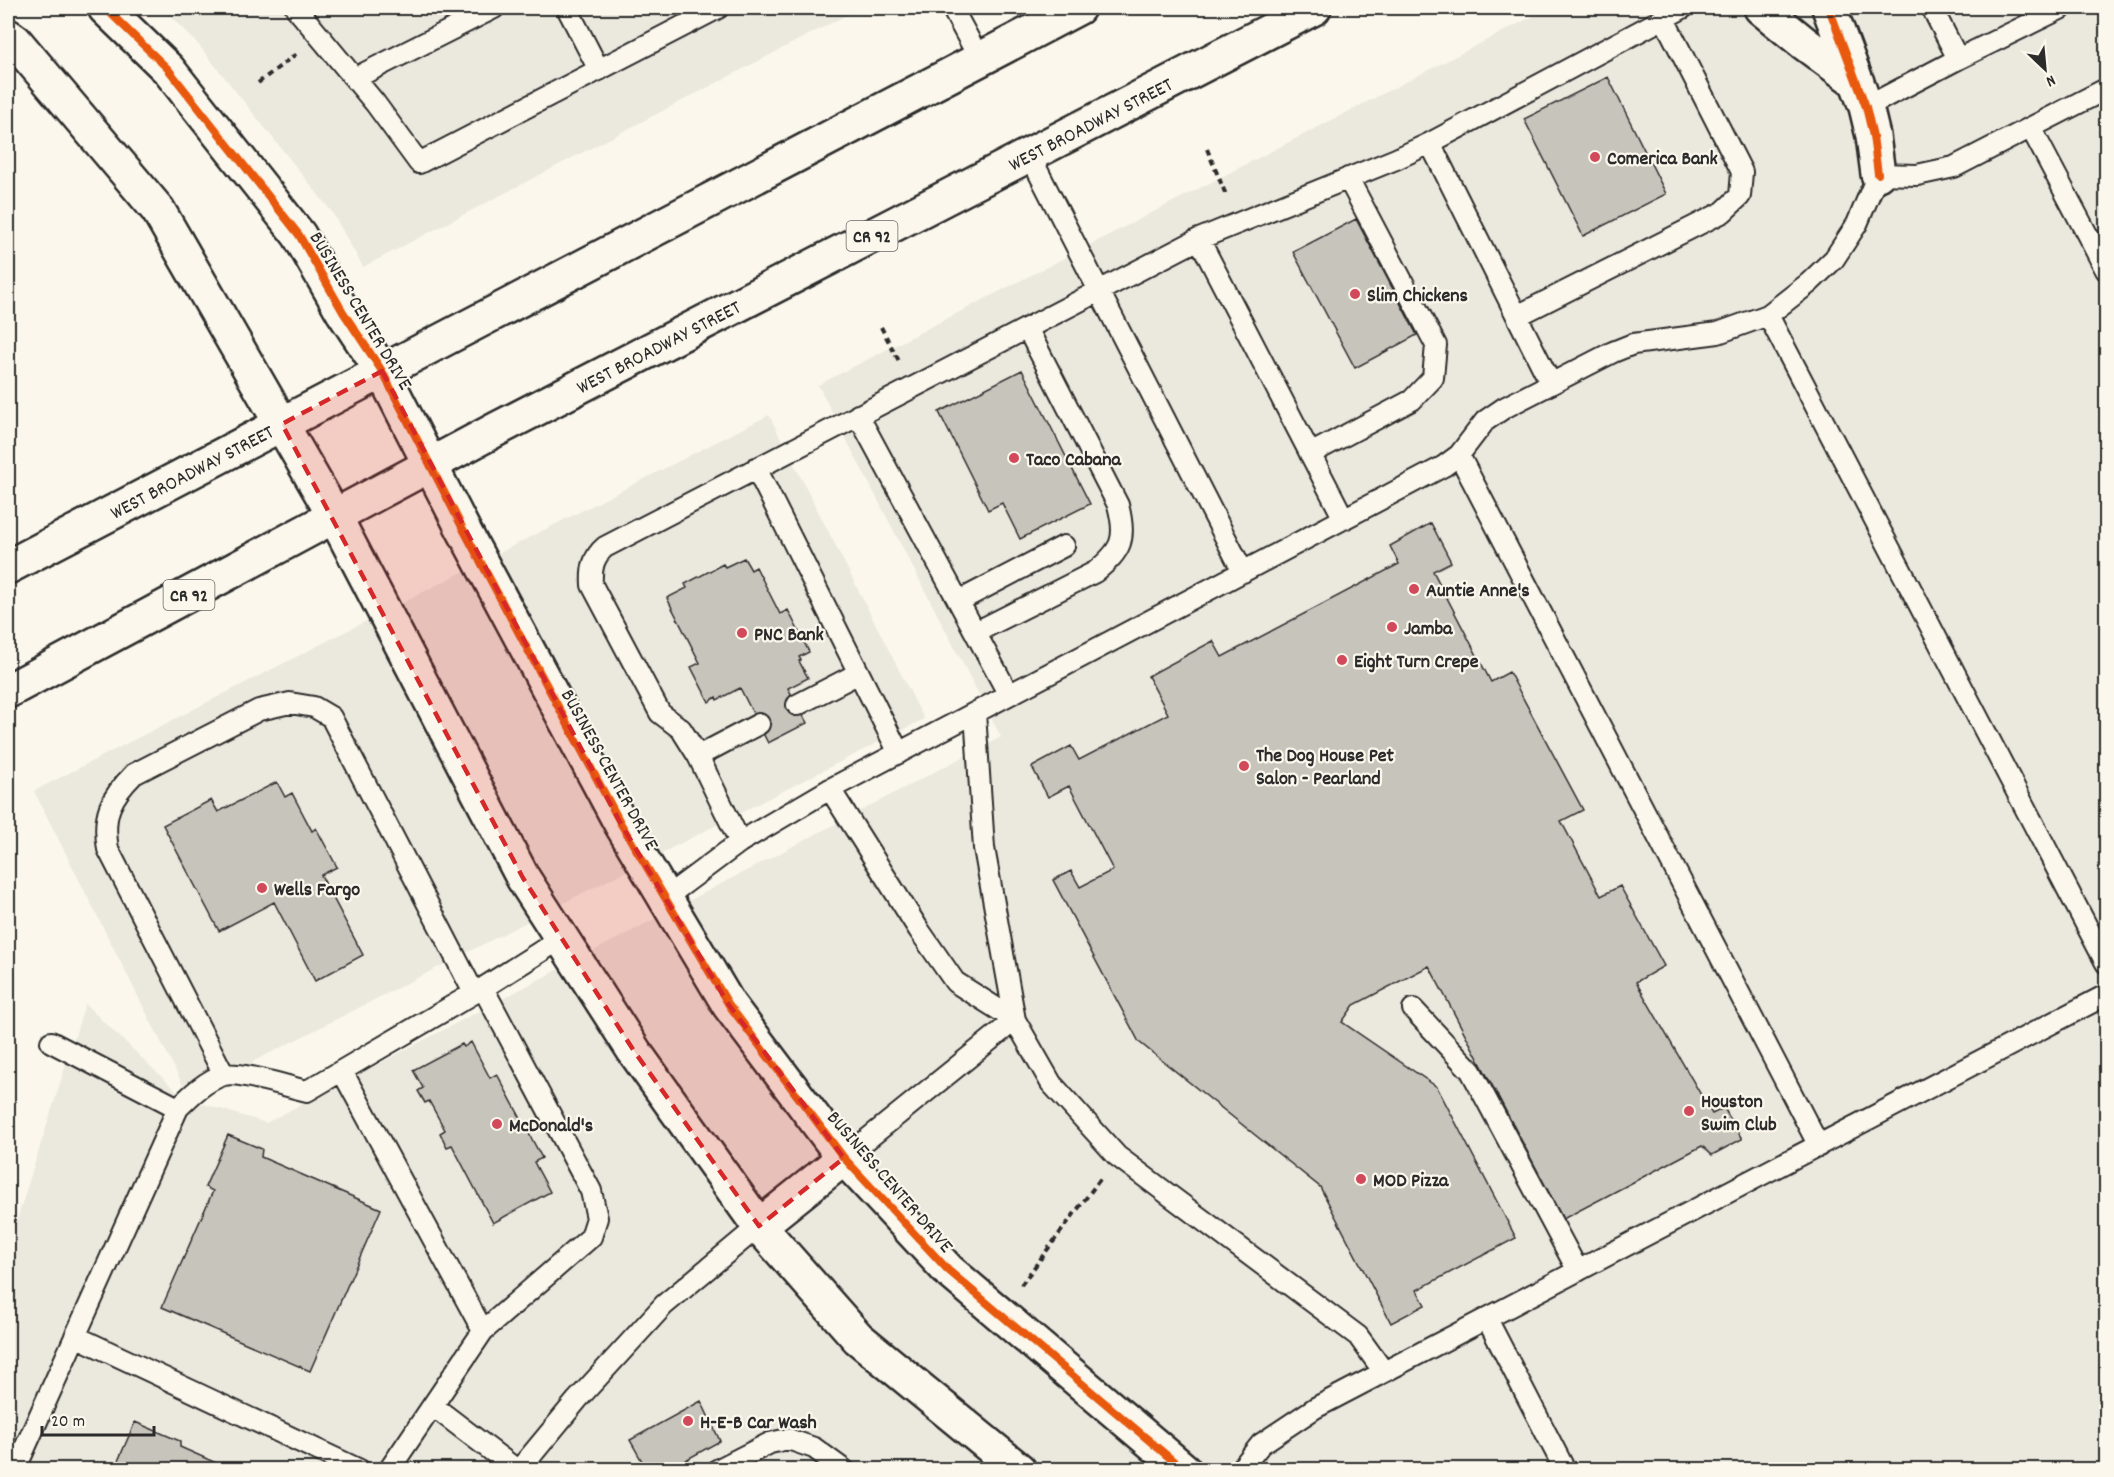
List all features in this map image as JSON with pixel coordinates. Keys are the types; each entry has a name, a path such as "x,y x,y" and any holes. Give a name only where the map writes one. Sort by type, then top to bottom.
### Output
{"street":[{"name":"BUSINESS CENTER DRIVE","path":"105,8 168,69 299,235 343,312 382,371 621,824 729,1005 844,1158 948,1270 1184,1470"},
{"name":"WEST BROADWAY STREET","path":"8,567 1078,8"},
{"name":"WEST BROADWAY STREET","path":"8,691 430,465 1314,8"},
{"path":"1761,8 1861,94"},
{"path":"1829,8 1861,94 1873,136 1878,174"},
{"path":"8,36 15,41 158,210 335,517 523,878 634,1052 759,1226 858,1338 1019,1470"},
{"path":"759,1226 844,1158"}],"lane":[{"path":"296,8 355,78 420,163 718,8"},
{"path":"355,78 494,8"},
{"path":"567,8 599,70"},
{"path":"952,8 979,58"},
{"path":"740,842 698,756 681,729 660,713 592,585 591,572 597,553 605,546 1199,239 1430,143 1683,8"},
{"path":"1932,8 1958,59"},
{"path":"1861,94 1958,59 2062,8"},
{"path":"1517,316 1723,212 1740,196 1742,172 1664,19"},
{"path":"665,898 740,842 830,789 1444,466 1459,455 1485,421 1504,408 1613,352 1634,344 1718,333 1768,315 1809,283 1834,259 1857,224 1878,174 1917,175 1954,167 2106,89"},
{"path":"2031,128 2106,270"},
{"path":"1430,143 1551,384"},
{"path":"1029,154 1243,572"},
{"path":"1310,454 1412,400 1433,378 1436,345 1348,178"},
{"path":"1199,239 1344,519"},
{"path":"1768,315 2106,963"},
{"path":"975,632 1095,572 1108,561 1121,543 1124,526 1118,505 1027,328"},
{"path":"858,415 1009,695"},
{"path":"1459,455 1819,1146"},
{"path":"756,468 899,753"},
{"path":"959,601 1064,546"},
{"path":"797,705 859,673"},
{"path":"224,1075 108,849 105,828 110,808 119,789 134,774 259,710 290,703 314,707 331,717 478,990 591,1191 597,1218 591,1237 483,1331 389,1470"},
{"path":"975,713 984,848 1015,1020 1051,1083 1117,1156 1358,1336 1384,1372"},
{"path":"698,756 759,724"},
{"path":"830,789 919,930 955,982 1015,1020"},
{"path":"15,1470 178,1108 192,1094 224,1075 236,1075 307,1091 562,938"},
{"path":"1240,1470 1261,1444 1315,1408 2106,995"},
{"path":"1413,1009 1470,1071 1578,1271"},
{"path":"844,1158 1015,1020"},
{"path":"51,1042 178,1108"},
{"path":"342,1071 483,1331"},
{"path":"433,1406 518,1470 576,1400 664,1305 759,1226"},
{"path":"1487,1319 1565,1470"},
{"path":"75,1336 360,1470"},
{"path":"717,1470 770,1443 788,1439 814,1448 844,1470"}],"path":[{"path":"258,83 320,35"},
{"path":"1207,149 1238,223"},
{"path":"881,327 913,387"},
{"path":"1016,1292 1117,1156"}],"highlighted area":[{"path":"382,371 621,824 729,1005 844,1158 759,1226 634,1051 523,878 282,424"}],"shaded area":[{"path":"162,8 860,8 363,267 332,212 197,43"},
{"path":"1549,8 2106,8 2106,1469 8,1470 8,1248 85,1004 184,1098 266,1123 1001,737 818,385"},
{"path":"769,415 924,719 188,1095 34,791"}],"building":[{"name":"Comerica Bank","path":"1608,77 1666,194 1583,236 1524,119"},
{"name":"Slim Chickens","path":"1356,219 1417,335 1355,368 1293,252"},
{"name":"Taco Cabana","path":"1022,370 1090,504 1020,539 1002,503 988,510 939,412"},
{"path":"1431,523 1451,562 1433,571 1491,682 1509,672 1583,810 1561,821 1601,896 1620,886 1664,966 1636,982 1712,1114 1724,1108 1742,1139 1712,1155 1702,1146 1563,1219 1429,966 1354,1005 1342,1022 1437,1087 1516,1238 1417,1290 1425,1305 1391,1323 1320,1187 1139,1042 1053,880 1071,871 1080,887 1113,870 1069,786 1048,797 1032,767 1071,746 1079,760 1168,714 1148,676 1213,641 1222,657 1399,564 1390,546"},
{"name":"PNC Bank","path":"744,558 751,570 756,567 780,614 788,610 809,652 799,657 808,678 788,688 807,723 768,743 740,688 709,702 691,667 700,663 667,598 687,588 685,584 723,564 725,567"},
{"name":"Wells Fargo","path":"277,782 285,797 292,793 312,831 316,828 337,867 321,875 363,955 315,981 274,902 219,931 163,825 211,800 218,812"},
{"path":"471,1042 490,1078 497,1074 542,1158 534,1162 550,1192 493,1223 452,1145 447,1147 440,1133 445,1130 429,1101 425,1103 418,1091 423,1088 413,1070 462,1044 464,1047"},
{"path":"228,1135 262,1149 261,1157 381,1209 310,1371 162,1307 213,1191 205,1187"},
{"name":"H-E-B Car Wash","path":"701,1401 720,1441 668,1470 647,1470 630,1440"},
{"path":"135,1422 180,1441 180,1447 232,1470 118,1470 115,1468"}],"cycle path":[{"path":"105,8 168,69 299,235 343,312 382,371 462,527 621,824 729,1005 844,1158 948,1270 1184,1470"},
{"path":"1829,8 1866,107 1878,174"}],"place":[{"name":"Comerica Bank","path":"1595,157"},
{"name":"Slim Chickens","path":"1355,294"},
{"name":"Taco Cabana","path":"1014,458"},
{"name":"Auntie Anne's","path":"1414,589"},
{"name":"Jamba","path":"1392,627"},
{"name":"PNC Bank","path":"742,633"},
{"name":"Eight Turn Crepe","path":"1342,660"},
{"name":"The Dog House Pet Salon - Pearland","path":"1244,766"},
{"name":"Wells Fargo","path":"262,888"},
{"name":"Houston Swim Club","path":"1689,1111"},
{"name":"McDonald's","path":"497,1124"},
{"name":"MOD Pizza","path":"1361,1179"},
{"name":"H-E-B Car Wash","path":"688,1421"}]}
